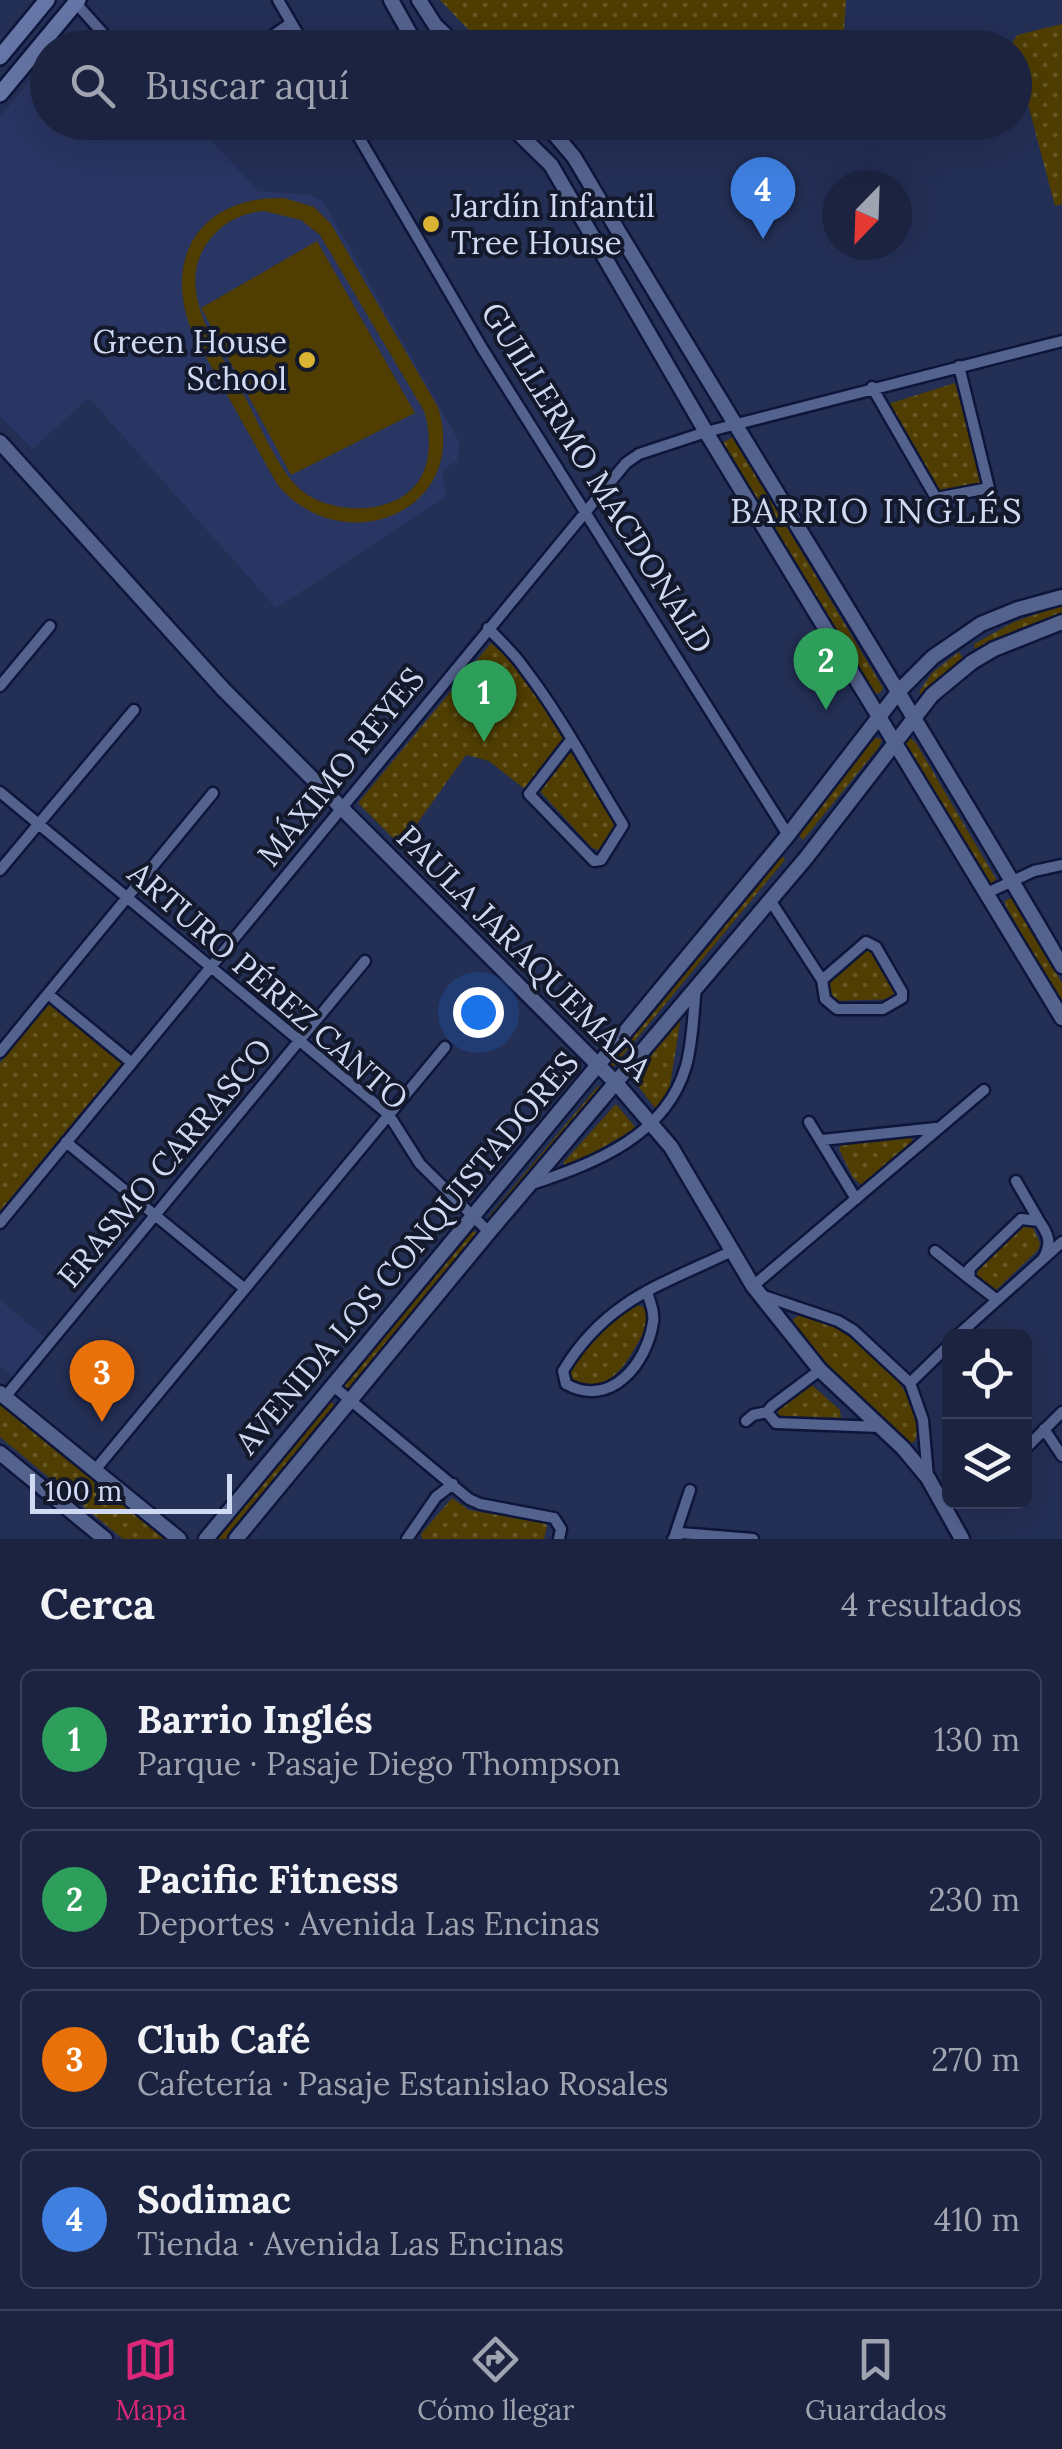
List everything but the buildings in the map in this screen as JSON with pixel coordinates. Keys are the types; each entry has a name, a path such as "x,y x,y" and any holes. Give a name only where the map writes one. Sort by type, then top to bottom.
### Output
{"main road":[{"path":"0,57 47,0"},
{"path":"52,30 76,1"},
{"path":"0,94 30,57"}],"street":[{"path":"278,0 295,30"},
{"path":"391,0 408,30"},
{"path":"420,0 440,30"},
{"path":"76,1 101,30"},
{"path":"281,30 291,23"},
{"name":"GUILLERMO MACDONALD","path":"361,140 482,348 806,858"},
{"path":"527,140 552,165 706,432 1062,1018"},
{"path":"536,148 555,140"},
{"path":"561,140 914,715 1062,966"},
{"path":"644,322 673,324"},
{"name":"MÁXIMO REYES","path":"0,1223 584,510 614,475 639,454 872,387 1062,341"},
{"path":"872,387 936,498 989,488 959,366"},
{"name":"PAULA JARAQUEMADA","path":"0,442 184,648 617,1084 685,1169 730,1252 756,1290 820,1370 881,1427 942,1495"},
{"name":"AVENIDA LOS CONQUISTADORES","path":"206,1539 788,835 898,691 933,656 959,637 1018,608 1062,597"},
{"name":"AVENIDA LOS CONQUISTADORES","path":"236,1539 489,1232 806,858 932,695 972,662 1018,637 1062,622"},
{"path":"0,686 50,626"},
{"path":"488,628 524,667 623,825 601,860 594,861 529,794 570,741"},
{"path":"959,637 972,662"},
{"path":"0,870 134,710"},
{"name":"ARTURO PÉREZ CANTO","path":"0,792 389,1115 414,1156 489,1232"},
{"path":"0,1052 214,794"},
{"path":"987,894 1012,880 1062,865"},
{"path":"770,900 822,980 825,998 843,1011 889,1008 903,994 876,948 868,942 822,980"},
{"name":"ERASMO CARRASCO","path":"2,1395 365,960"},
{"name":"AVENIDA LOS CONQUISTADORES","path":"530,1184 564,1173 641,1135 653,1125 674,1096 687,1063 696,987"},
{"path":"48,994 132,1062"},
{"path":"94,1470 444,1047"},
{"path":"928,1478 923,1420 910,1383 853,1330 756,1290 984,1090"},
{"path":"808,1122 856,1199"},
{"path":"822,1140 937,1128"},
{"path":"66,1142 245,1289"},
{"path":"1016,1181 1049,1238 1043,1258"},
{"path":"970,1279 968,1273 973,1264 1017,1222 1026,1218 1039,1220"},
{"path":"965,1329 1062,1242"},
{"path":"648,1291 653,1324 642,1354 621,1383 604,1390 566,1384 563,1370 612,1311 648,1291 730,1252"},
{"path":"935,1252 996,1300"},
{"path":"910,1383 942,1352"},
{"path":"767,1412 820,1370"},
{"path":"332,1386 480,1504 554,1518 561,1529 559,1539"},
{"path":"2,1395 179,1539"},
{"path":"746,1421 759,1412 767,1412 781,1424 881,1427"},
{"path":"1032,1441 1062,1412"},
{"path":"1044,1428 1062,1456"},
{"path":"0,1453 105,1539"},
{"path":"407,1539 436,1497 453,1484"},
{"path":"674,1538 690,1490"},
{"name":"PAULA JARAQUEMADA","path":"951,1509 962,1539"},
{"path":"674,1538 681,1533 753,1539"}],"shaded area":[{"path":"440,0 846,0 844,30 469,30"},
{"path":"1062,24 1062,204 1055,206 1032,119 1032,31"},
{"name":"Green House School","path":"30,81 30,140 212,140 258,191 310,195 323,201 460,443 457,461 442,470 446,497 276,608 89,398 32,449 0,416 0,117"},
{"name":"Green House School","path":"284,198 314,207 331,224 438,407 443,444 436,474 419,498 394,514 365,522 334,520 304,508 277,484 192,332 182,279 186,256 211,219 230,207","holes":["264,211 301,220 320,235 424,411 429,442 423,474 410,491 386,504 356,508 327,504 294,483 213,341 197,299 199,257 222,227 242,216"]},
{"name":"Green House School","path":"317,241 415,413 291,475 201,308"},
{"path":"955,383 983,478 982,484 944,493 938,492 885,405"},
{"path":"733,437 883,688 880,693 874,694 722,443"},
{"path":"1062,605 1062,615 975,651 974,644 1014,622"},
{"path":"491,643 522,670 565,736 526,790 489,761 466,755 401,846 358,803"},
{"path":"959,652 965,661 924,697 919,692 932,673"},
{"path":"875,738 882,739 879,747 803,840 797,833"},
{"path":"910,738 996,879 991,884 985,883 905,743"},
{"path":"569,749 619,824 599,850 592,848 539,790"},
{"path":"779,852 785,860 613,1067 606,1063"},
{"path":"1013,897 1062,983 1062,1006 1006,906 1005,901"},
{"path":"870,949 895,989 894,999 834,1001 829,983 862,950"},
{"path":"51,1002 123,1062 0,1211 0,1063"},
{"path":"683,1004 669,1092 655,1108 635,1082"},
{"path":"598,1086 602,1089 491,1220 489,1216"},
{"path":"616,1104 636,1128 569,1167 563,1163"},
{"path":"908,1135 914,1142 862,1185 853,1178 839,1149 843,1142"},
{"path":"1023,1226 1033,1228 1040,1243 1038,1250 996,1290 991,1290 977,1275 978,1267"},
{"path":"474,1231 475,1239 348,1392 340,1386 468,1235"},
{"path":"0,1300 46,1338 13,1377 0,1366"},
{"path":"635,1304 648,1309 648,1319 617,1373 590,1386 568,1380 567,1369 612,1317"},
{"path":"801,1314 845,1332 884,1365 914,1411 915,1441 909,1444 902,1440 822,1362 797,1330 793,1319"},
{"path":"812,1385 840,1410 841,1418 777,1416 779,1408"},
{"path":"328,1398 334,1405 227,1539 216,1539 253,1497"},
{"path":"0,1401 167,1539 123,1539 0,1437"},
{"path":"452,1498 469,1510 545,1523 544,1539 422,1539 421,1534"}],"place":[{"name":"Jardín Infantil Tree House","path":"431,224"},
{"name":"Sodimac","path":"763,239"},
{"name":"Green House School","path":"307,360"},
{"name":"Pacific Fitness","path":"826,710"},
{"name":"Barrio Inglés","path":"484,742"},
{"name":"Club Café","path":"102,1422"}],"district":[{"name":"BARRIO INGLÉS","path":"877,511"}]}
